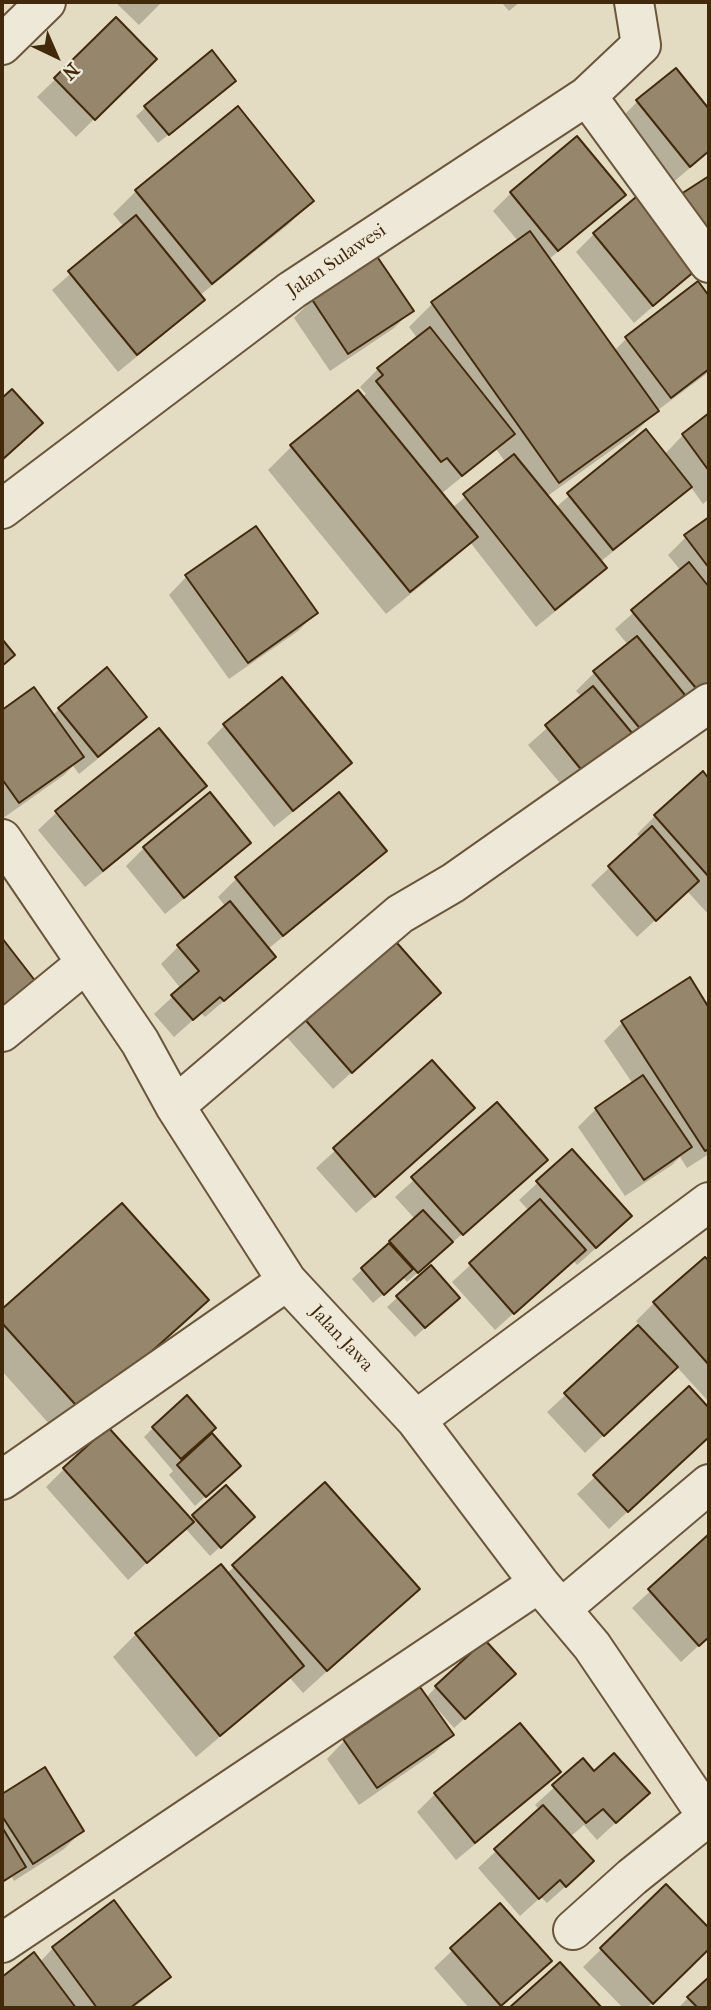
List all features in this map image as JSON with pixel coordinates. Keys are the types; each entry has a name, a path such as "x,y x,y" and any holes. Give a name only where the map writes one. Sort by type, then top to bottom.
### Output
{"street":[{"path":"2,45 46,2"},
{"name":"Jalan Sulawesi","path":"2,509 292,289 587,96 640,45 634,2"},
{"path":"587,96 709,262"},
{"path":"175,1107 400,914 453,883 709,703"},
{"name":"Jalan Jawa","path":"8,862 140,1042 175,1107 287,1281 416,1420 550,1596 592,1646 708,1818"},
{"path":"2,1032 85,964"},
{"path":"416,1420 709,1202"},
{"path":"2,1480 287,1281"},
{"path":"2,1943 550,1596 709,1484"},
{"path":"573,1930 632,1877 708,1818"}],"building":[{"path":"116,17 157,59 95,120 54,78"},
{"path":"212,50 236,81 169,135 144,106"},
{"path":"676,68 709,109 709,151 690,167 636,100"},
{"path":"238,106 314,201 212,284 135,190"},
{"path":"577,136 626,195 558,251 510,192"},
{"path":"709,176 709,239 681,194"},
{"path":"642,192 702,265 653,306 593,233"},
{"path":"136,215 205,300 137,355 68,271"},
{"path":"530,231 659,411 559,483 431,302"},
{"path":"376,255 414,311 348,354 311,298"},
{"path":"698,281 709,296 709,369 671,398 625,337"},
{"path":"430,327 515,434 462,476 447,458 441,462 376,381 383,375 377,368"},
{"path":"12,389 43,423 2,460 2,398"},
{"path":"358,390 478,537 410,592 290,445"},
{"path":"709,413 709,471 682,434"},
{"path":"646,429 692,487 613,550 567,493"},
{"path":"514,454 607,568 555,610 463,494"},
{"path":"709,517 709,568 684,535"},
{"path":"256,526 318,613 248,663 185,575"},
{"path":"689,562 709,587 709,686 700,693 631,610"},
{"path":"637,636 685,695 642,731 593,671"},
{"path":"2,639 15,655 2,666"},
{"path":"107,667 147,717 98,757 58,708"},
{"path":"282,677 352,763 293,811 223,724"},
{"path":"593,686 637,739 588,778 545,725"},
{"path":"34,687 84,757 19,803 2,779 2,710"},
{"path":"159,728 207,786 103,871 55,811"},
{"path":"703,771 709,779 709,877 654,815"},
{"path":"210,792 251,843 184,898 143,847"},
{"path":"339,792 387,851 283,936 235,877"},
{"path":"652,826 699,881 656,921 608,866"},
{"path":"230,901 276,957 224,1001 220,997 193,1020 171,995 199,971 177,945"},
{"path":"390,935 441,993 352,1073 301,1015"},
{"path":"2,938 43,991 2,1024"},
{"path":"690,977 709,1008 709,1149 705,1151 621,1021"},
{"path":"432,1060 475,1108 375,1197 333,1148"},
{"path":"643,1075 692,1147 644,1180 595,1108"},
{"path":"497,1102 548,1160 463,1235 411,1177"},
{"path":"572,1149 632,1216 596,1248 536,1181"},
{"path":"540,1199 586,1250 514,1314 469,1263"},
{"path":"122,1203 209,1300 83,1413 2,1323 2,1309"},
{"path":"423,1210 453,1242 418,1273 389,1241"},
{"path":"389,1243 413,1269 384,1295 361,1268"},
{"path":"705,1257 709,1261 709,1365 653,1302"},
{"path":"431,1265 460,1298 425,1328 396,1296"},
{"path":"638,1325 678,1367 604,1436 564,1393"},
{"path":"689,1386 709,1408 709,1437 628,1512 593,1475"},
{"path":"187,1395 216,1428 181,1459 152,1427"},
{"path":"108,1427 194,1522 147,1563 63,1468"},
{"path":"212,1433 241,1466 206,1497 177,1465"},
{"path":"325,1482 420,1589 327,1671 232,1565"},
{"path":"226,1485 255,1517 221,1548 192,1515"},
{"path":"709,1534 709,1637 699,1646 648,1589"},
{"path":"221,1564 304,1666 220,1736 135,1633"},
{"path":"485,1640 516,1674 465,1719 435,1686"},
{"path":"420,1687 454,1735 377,1788 343,1739"},
{"path":"520,1723 561,1772 475,1843 434,1793"},
{"path":"614,1753 650,1793 616,1823 603,1809 586,1823 552,1785 583,1758 594,1771"},
{"path":"45,1767 84,1831 33,1864 2,1816 2,1794"},
{"path":"543,1805 594,1861 566,1887 560,1880 539,1899 494,1849"},
{"path":"2,1827 26,1867 2,1882"},
{"path":"666,1884 709,1928 709,1949 653,2004 600,1948"},
{"path":"114,1900 171,1977 130,2008 97,2008 52,1947"},
{"path":"500,1903 552,1961 501,2006 450,1948"},
{"path":"34,1952 76,2008 2,2008 2,1977"},
{"path":"560,1962 602,2008 509,2008"},
{"path":"709,1977 709,2008 698,2008 687,1997"}]}
